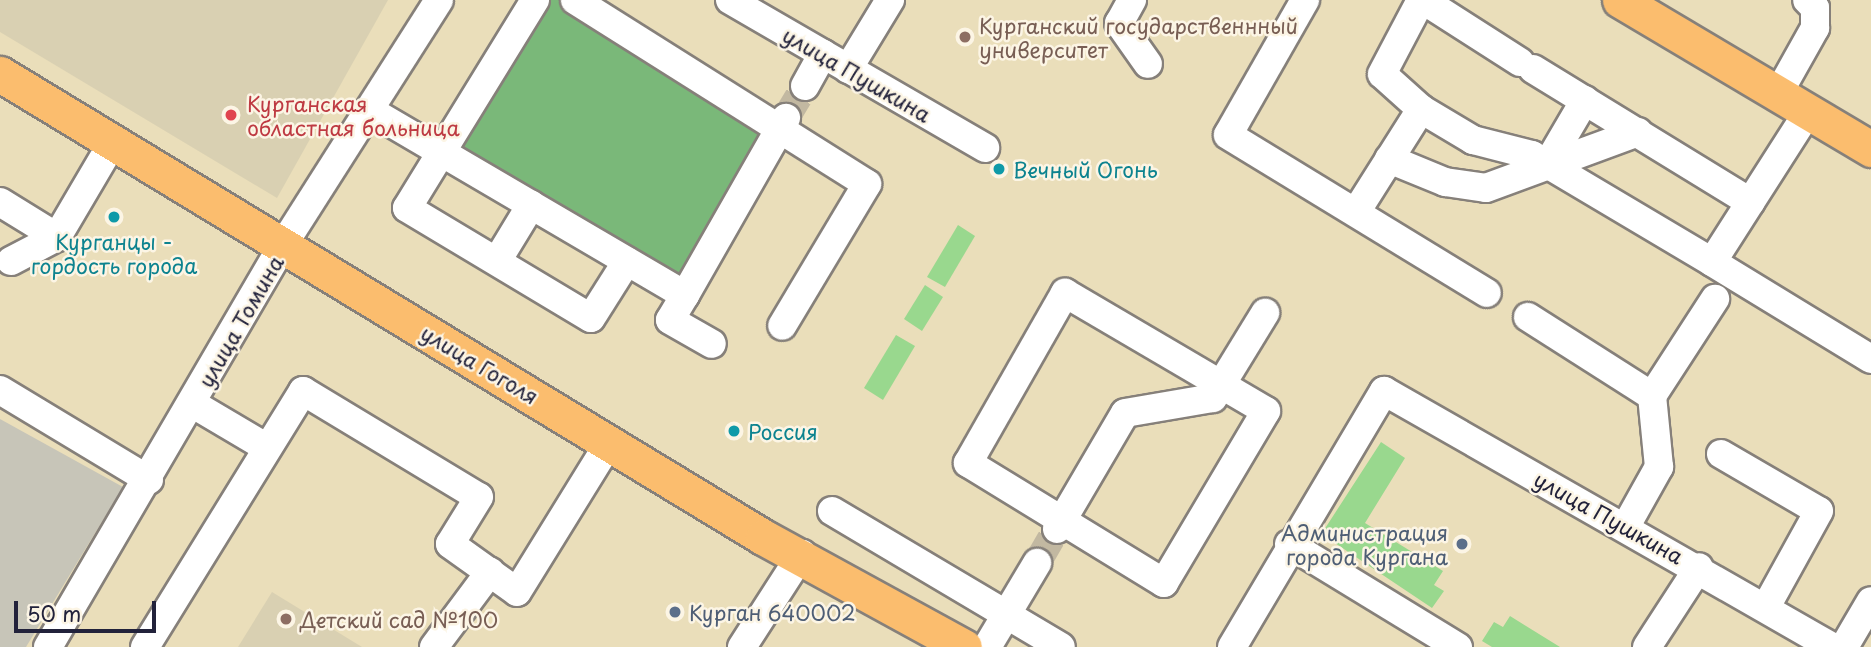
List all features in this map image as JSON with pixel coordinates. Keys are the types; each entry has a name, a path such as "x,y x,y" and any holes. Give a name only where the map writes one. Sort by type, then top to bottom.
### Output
{"main road":[{"path":"1620,0 1871,149"},
{"name":"улица Гоголя","path":"0,74 609,443 964,647"}],"street":[{"name":"улица Томина","path":"48,647 149,480 283,245 371,111 439,0"},
{"path":"535,0 407,208 591,318 627,261"},
{"path":"575,0 783,123 867,184 782,326"},
{"name":"улица Пушкина","path":"730,0 985,148"},
{"path":"848,69 890,0"},
{"path":"1132,0 1119,23 1148,64"},
{"path":"1305,0 1228,135 1487,293"},
{"path":"1750,202 1422,0 1382,74 1421,109 1474,140 1548,163 1871,359"},
{"path":"1712,262 1750,202 1793,103 1815,28 1815,8 1807,0"},
{"path":"805,86 823,54"},
{"path":"1548,163 1585,100"},
{"path":"1356,212 1421,109"},
{"path":"371,111 685,295"},
{"path":"712,344 670,320 783,123"},
{"path":"1389,159 1446,182 1486,188 1548,163 1639,132"},
{"path":"10,261 57,237 113,142"},
{"path":"0,202 57,237"},
{"path":"496,261 531,205"},
{"path":"1065,293 1222,382 1266,411 1164,583 1060,524 968,463 1065,293"},
{"path":"1626,526 1659,467 1653,396 1715,299"},
{"path":"1060,524 1125,413 1213,398 1265,313"},
{"path":"1528,317 1653,396"},
{"path":"0,390 149,480"},
{"path":"149,646 264,446 303,391 478,497 450,544 517,592 609,443"},
{"name":"улица Пушкина","path":"1289,544 1384,391 1663,546 1832,647"},
{"path":"193,404 264,446"},
{"path":"1721,454 1819,511 1766,607"},
{"path":"832,511 1062,647"},
{"path":"1231,647 1289,544 1458,647"},
{"path":"742,647 802,554"},
{"path":"987,647 1037,563"},
{"path":"1647,647 1699,567"},
{"path":"435,647 489,572"},
{"path":"1844,647 1871,601"}],"shaded area":[{"name":"Курганская областная больница","path":"0,0 388,0 277,198 0,32"},
{"path":"0,419 123,487 26,647 0,647"},
{"name":"Детский сад №100","path":"272,592 362,647 238,647"}],"green space":[{"path":"543,0 563,0 772,129 682,288 450,151"},
{"path":"958,225 975,236 945,287 927,277"},
{"path":"925,285 943,297 922,331 904,319"},
{"path":"896,335 915,346 883,400 864,388"},
{"path":"1381,442 1405,458 1365,523 1443,571 1434,585 1444,591 1432,608 1326,537 1324,530"},
{"path":"1510,616 1560,647 1492,647 1482,641 1494,622 1503,627"}],"tunnel":[{"path":"784,121 805,86"},
{"path":"1037,563 1057,529"}],"place":[{"name":"Курганский государственнный университет","path":"965,37"},
{"name":"Курганская областная больница","path":"231,115"},
{"name":"Вечный Огонь","path":"999,169"},
{"name":"Курганцы - гордость города","path":"114,217"},
{"name":"Россия","path":"734,431"},
{"name":"Администрация города Кургана","path":"1462,544"},
{"name":"Курган 640002","path":"675,612"},
{"name":"Детский сад №100","path":"286,619"}]}
